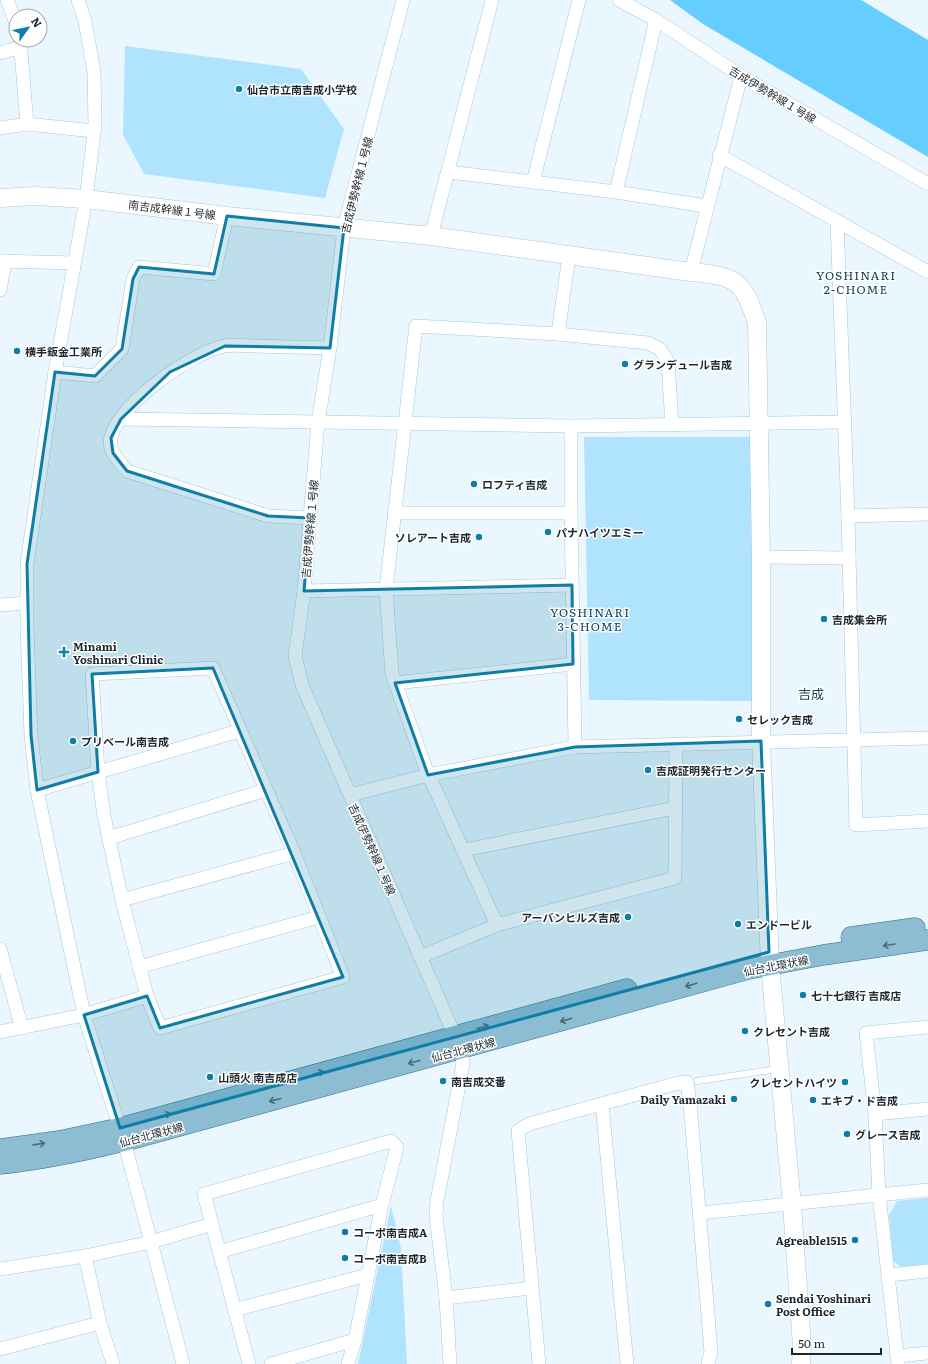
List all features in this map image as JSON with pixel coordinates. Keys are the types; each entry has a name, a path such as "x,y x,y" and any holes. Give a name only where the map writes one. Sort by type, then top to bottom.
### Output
{"main road":[{"name":"仙台北環状線","path":"0,1164 49,1158 122,1134 458,1042 770,959 884,932 928,926"},
{"name":"仙台北環状線","path":"770,959 831,954 928,940"},
{"name":"仙台北環状線","path":"0,1149 122,1134"}],"street":[{"path":"78,0 85,21 94,72 94,131 86,199 55,372 27,564 31,734 36,790 84,1016 122,1134 183,1364"},
{"name":"吉成伊勢幹線１号線","path":"403,0 344,228 330,348 318,422 304,591 295,656 302,685 458,1042"},
{"path":"431,236 449,172 492,0"},
{"path":"533,182 579,0"},
{"name":"吉成伊勢幹線１号線","path":"619,0 656,20 741,76 928,184"},
{"path":"616,192 656,20"},
{"path":"0,54 11,48"},
{"path":"21,48 27,124"},
{"path":"690,272 741,76"},
{"path":"0,128 27,124 94,131"},
{"path":"719,156 928,272"},
{"path":"449,172 616,192 706,206"},
{"name":"南吉成幹線１号線","path":"0,198 35,196 86,199 227,216 431,236 569,256 720,275 737,283 749,299 757,323 761,557 761,741 770,959 792,1205 802,1346 801,1364"},
{"path":"55,372 95,376 122,350 133,279 139,267 214,274 227,216"},
{"path":"837,221 848,516 856,825 928,821"},
{"path":"558,334 569,256"},
{"path":"0,290 2,261 74,263"},
{"path":"498,925 429,775 392,674 386,589 416,326 558,334 648,343 660,349 668,362 672,425"},
{"path":"310,518 268,516 127,471 113,453 111,438 120,419 139,399 170,372 194,358 225,346 330,348"},
{"path":"120,419 571,426 845,422"},
{"path":"571,426 575,747"},
{"path":"394,513 571,513"},
{"path":"848,516 928,514"},
{"path":"761,557 849,558"},
{"path":"304,591 572,585"},
{"path":"0,604 27,603"},
{"path":"395,682 573,664"},
{"path":"213,668 239,731 294,853 343,977 160,1028 147,996 122,900 109,838 98,772 92,674 213,668"},
{"path":"36,790 239,731"},
{"path":"350,795 429,775 575,747 761,741 928,738"},
{"path":"420,957 498,925 675,878 676,744"},
{"path":"109,838 266,790"},
{"path":"464,850 676,808"},
{"path":"122,900 294,853"},
{"path":"139,967 319,917"},
{"path":"0,949 22,1028"},
{"path":"0,1032 84,1016 147,996"},
{"path":"928,1027 866,1033 875,1114 879,1195 889,1275 897,1360 928,1353"},
{"path":"450,1364 446,1298 436,1216 437,1201 463,1064 458,1042"},
{"path":"539,1364 518,1131 528,1124 674,1084 687,1082 700,1213 711,1353 708,1364"},
{"path":"602,1104 627,1364"},
{"path":"875,1114 928,1109"},
{"path":"249,1364 204,1194 392,1142 397,1147 382,1205 348,1364"},
{"path":"700,1213 792,1205 928,1190"},
{"path":"219,1252 382,1205"},
{"path":"0,1269 86,1256 150,1242 212,1224"},
{"path":"86,1256 100,1323 113,1364"},
{"path":"889,1275 928,1271"},
{"path":"234,1310 368,1275"},
{"path":"446,1298 531,1288"},
{"path":"0,1349 100,1323"},
{"path":"271,1364 354,1340"}],"lane":[{"path":"697,1081 779,1069"}],"highlighted area":[{"path":"227,216 344,228 330,348 225,346 170,372 121,419 111,438 113,453 127,471 268,516 310,518 304,591 572,585 573,664 395,683 428,775 575,747 761,741 769,952 120,1128 84,1015 147,996 160,1028 343,977 213,668 92,674 98,772 37,790 31,735 27,564 55,372 95,376 122,349 133,279 139,267 214,274"}],"shaded area":[{"path":"670,0 861,0 928,40 928,157 703,24"},
{"path":"125,46 301,69 344,129 325,198 144,174 123,135"},
{"path":"584,437 750,437 755,701 589,700"},
{"path":"928,1198 928,1264 901,1267 893,1261 889,1215 897,1201"},
{"path":"391,1206 401,1248 407,1364 358,1364"}],"place":[{"name":"仙台市立南吉成小学校","path":"239,89"},
{"name":"横手鈑金工業所","path":"17,351"},
{"name":"グランデュール吉成","path":"625,364"},
{"name":"ロフティ吉成","path":"474,484"},
{"name":"パナハイツエミー","path":"548,532"},
{"name":"ソレアート吉成","path":"479,537"},
{"name":"吉成集会所","path":"824,619"},
{"name":"Minami Yoshinari Clinic","path":"64,652"},
{"name":"セレック吉成","path":"739,719"},
{"name":"プリベール南吉成","path":"73,741"},
{"name":"吉成証明発行センター","path":"648,770"},
{"name":"アーバンヒルズ吉成","path":"628,917"},
{"name":"エンドービル","path":"738,924"},
{"name":"七十七銀行 吉成店","path":"803,995"},
{"name":"クレセント吉成","path":"745,1031"},
{"name":"山頭火 南吉成店","path":"210,1077"},
{"name":"南吉成交番","path":"443,1081"},
{"name":"クレセントハイツ","path":"845,1082"},
{"name":"Daily Yamazaki","path":"734,1099"},
{"name":"エキブ・ド吉成","path":"813,1100"},
{"name":"グレース吉成","path":"847,1134"},
{"name":"コーポ南吉成A","path":"345,1232"},
{"name":"Agreable1515","path":"855,1240"},
{"name":"コーポ南吉成B","path":"345,1258"},
{"name":"Sendai Yoshinari Post Office","path":"768,1304"}],"district":[{"name":"YOSHINARI 2-CHOME","path":"856,282"},
{"name":"YOSHINARI 3-CHOME","path":"590,619"},
{"name":"吉成","path":"811,693"}]}
